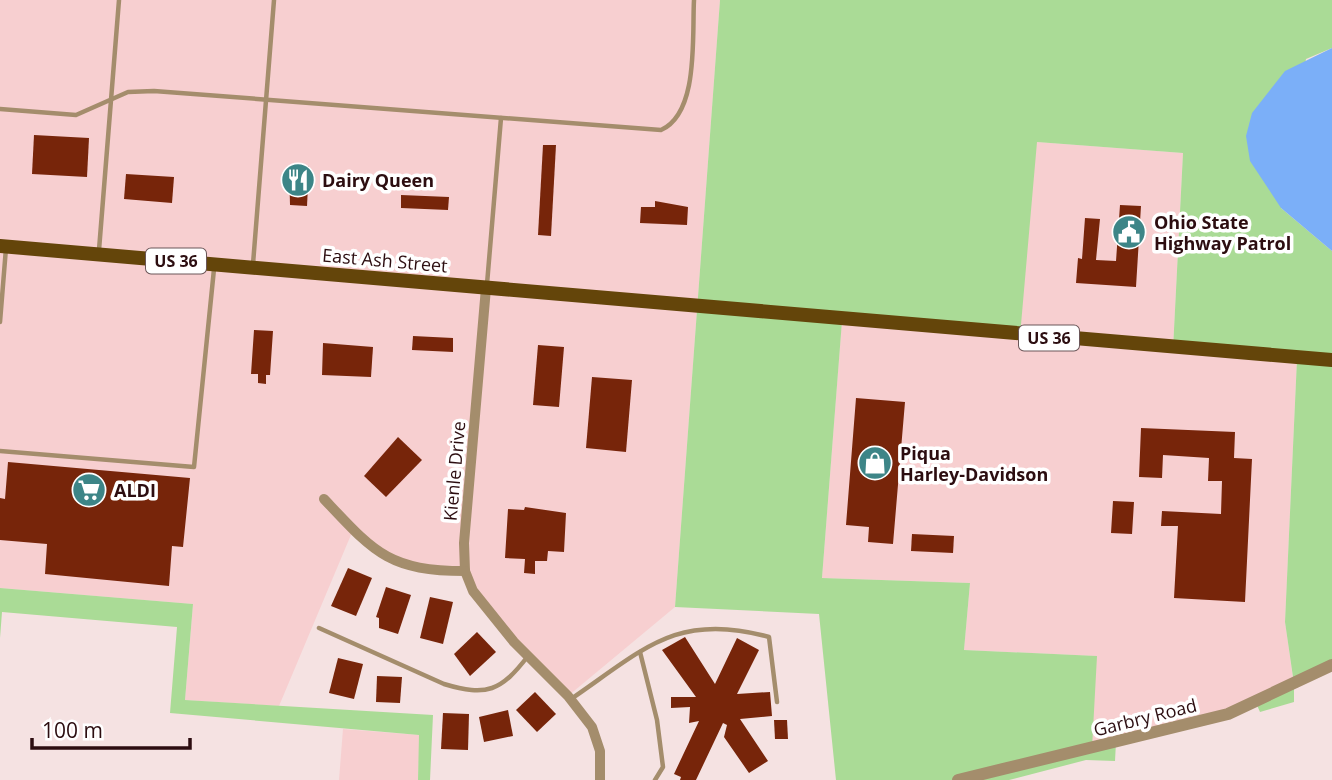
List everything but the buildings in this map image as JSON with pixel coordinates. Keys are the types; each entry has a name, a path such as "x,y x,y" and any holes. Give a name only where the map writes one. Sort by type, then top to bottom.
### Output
{"main road":[{"name":"East Ash Street","path":"3,247 766,314 1332,360"}],"street":[{"name":"Kienle Drive","path":"486,288 464,543 465,571 473,592 528,656 571,699 593,727 600,751 600,780"},
{"path":"324,499 361,539 382,556 407,568 465,571"},
{"name":"Garbry Road","path":"958,780 1228,714 1332,665"}],"lane":[{"path":"98,255 119,0"},
{"path":"253,268 274,0"},
{"path":"0,109 76,115 128,92 154,91 267,102 662,130 673,125 687,99 694,0"},
{"name":"Kienle Drive","path":"486,288 500,118"},
{"path":"0,322 3,247"},
{"path":"0,451 194,467 215,264"},
{"path":"319,628 443,684 463,690 483,691 508,682 528,656"},
{"path":"571,699 655,641 696,629 746,631 769,637 777,702"},
{"path":"640,652 657,720 663,767 655,780"}],"shaded area":[{"path":"0,0 720,0 675,607 568,696 514,642 465,571 407,568 353,530 279,706 185,700 193,604 0,588"},
{"path":"1037,142 1183,153 1173,348 1297,358 1285,622 1294,685 1256,703 1091,748 1096,656 964,650 970,583 822,578 842,320"},
{"path":"343,729 420,735 418,780 339,780"}],"green space":[{"path":"720,0 1332,0 1332,48 1306,59 1281,208 1332,251 1332,665 1294,685 1294,702 1260,712 1256,703 1294,684 1285,622 1297,359 1173,349 1183,153 1037,142 1020,336 842,321 822,578 970,583 964,650 1097,656 1092,748 1116,742 1115,761 1086,760 1009,780 836,780 819,614 675,607"},
{"path":"0,588 193,604 185,700 433,715 430,780 418,780 419,735 170,713 177,627 2,612 0,638"}],"water":[{"path":"1332,48 1332,251 1281,208 1250,161 1246,136 1252,113 1285,71"}],"place":[{"name":"Dairy Queen","path":"298,180"},
{"name":"Ohio State Highway Patrol","path":"1129,232"},
{"name":"Piqua Harley-Davidson","path":"875,463"},
{"name":"ALDI","path":"89,490"}]}
